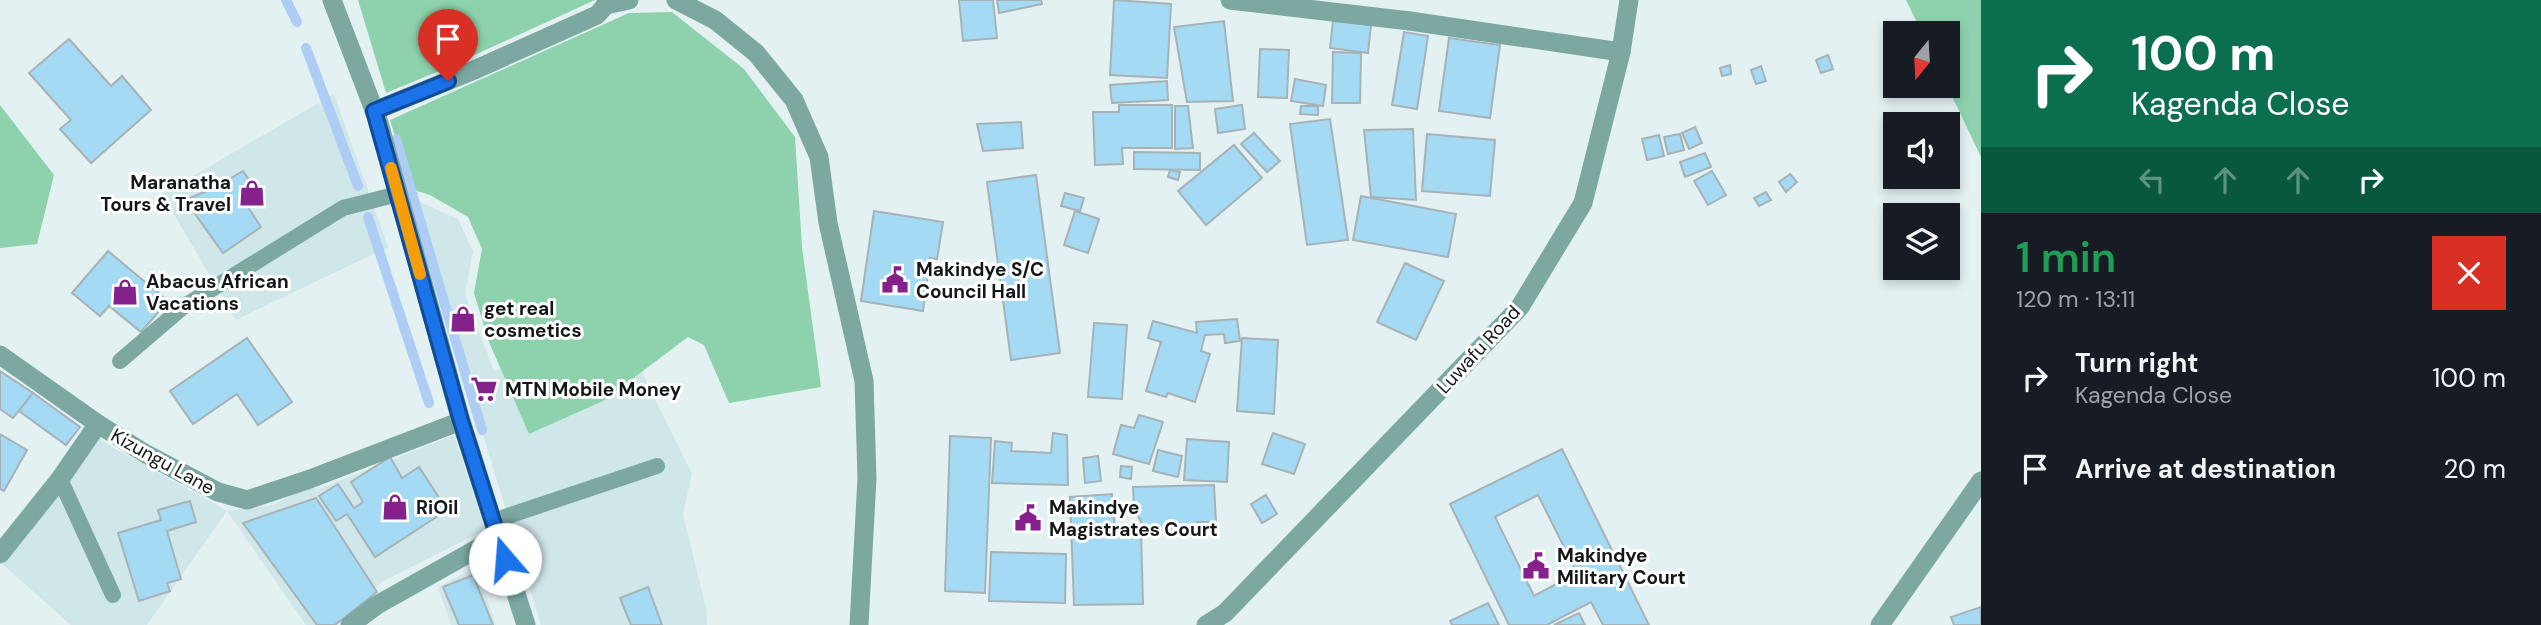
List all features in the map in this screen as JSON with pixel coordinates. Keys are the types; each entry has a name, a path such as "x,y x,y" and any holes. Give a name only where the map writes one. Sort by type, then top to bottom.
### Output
{"street":[{"path":"332,0 374,111 461,421 526,625"},
{"path":"374,111 567,29 597,15 606,3 629,0"},
{"path":"676,0 715,20 756,52 794,100 819,158 828,223 864,382 867,478 859,625"},
{"path":"1230,0 1410,21 1621,52"},
{"name":"Luwafu Road","path":"1206,625 1225,613 1520,307 1583,203 1621,52 1629,0"},
{"name":"Kizungu Lane","path":"0,355 98,424 146,454 218,492 247,499 461,421"},
{"path":"0,554 60,479 98,424"},
{"path":"1880,625 1981,481"},
{"path":"350,625 496,529"}],"lane":[{"path":"120,362 183,307 343,208 398,194"},
{"path":"496,529 657,466"},
{"path":"60,479 113,595"}],"shaded area":[{"path":"334,94 388,247 236,320 162,194"},
{"path":"411,198 458,219 473,251 465,294 494,371 575,336 603,400 642,372 692,474 683,514 706,608 707,625 541,625"},
{"path":"88,430 107,444 227,511 147,625 71,625 0,562"},
{"path":"454,435 485,530 383,581 335,625 306,625 227,511 273,505 311,484 316,490"},
{"path":"476,567 496,625 451,625 438,587"}],"green space":[{"path":"358,0 595,0 386,93"},
{"path":"1906,0 1981,0 1981,157 1953,98 1960,98 1960,21 1916,21"},
{"path":"672,12 744,69 795,137 802,247 821,387 729,403 704,345 688,337 603,401 529,434 489,342 474,293 482,249 468,217 430,195 411,189 390,120 629,13"},
{"path":"0,105 54,175 37,244 0,248"}],"building":[{"path":"959,0 993,0 997,38 963,41"},
{"path":"997,0 1041,0 1042,4 999,13"},
{"path":"1114,0 1171,4 1167,78 1110,75"},
{"path":"1224,21 1233,101 1187,102 1174,27"},
{"path":"1333,21 1371,25 1368,53 1330,48"},
{"path":"1404,32 1428,36 1417,109 1392,105"},
{"path":"1449,38 1500,45 1490,118 1439,111"},
{"path":"69,39 111,86 122,76 151,110 91,163 60,129 71,120 29,73"},
{"path":"1260,49 1289,50 1287,98 1258,97"},
{"path":"1333,52 1361,53 1360,103 1332,103"},
{"path":"1828,55 1833,69 1821,73 1816,60"},
{"path":"1730,65 1731,74 1722,76 1720,68"},
{"path":"1761,66 1766,81 1756,84 1751,70"},
{"path":"1295,79 1326,85 1323,106 1291,101"},
{"path":"1167,81 1168,100 1112,103 1110,85"},
{"path":"1119,105 1172,105 1172,148 1122,148 1123,164 1095,165 1093,112 1119,112"},
{"path":"1242,105 1245,129 1218,133 1215,109"},
{"path":"1175,106 1188,106 1193,148 1175,149"},
{"path":"1301,106 1318,106 1318,115 1300,114"},
{"path":"1330,119 1348,240 1307,245 1290,124"},
{"path":"1021,122 1023,148 983,151 977,124"},
{"path":"1695,127 1702,143 1689,149 1682,133"},
{"path":"1413,129 1416,200 1371,197 1364,130"},
{"path":"1254,133 1280,161 1267,172 1241,144"},
{"path":"1427,134 1495,140 1490,196 1422,191"},
{"path":"1680,134 1684,150 1668,154 1664,137"},
{"path":"1659,135 1664,156 1647,160 1642,139"},
{"path":"1234,145 1262,178 1206,225 1178,191"},
{"path":"1134,152 1200,153 1200,170 1134,169"},
{"path":"1705,153 1711,167 1685,177 1680,162"},
{"path":"1170,170 1180,172 1178,180 1168,177"},
{"path":"243,171 260,195 246,204 261,227 223,253 185,200 214,188"},
{"path":"1712,171 1726,195 1708,205 1694,181"},
{"path":"1790,174 1797,182 1786,192 1779,182"},
{"path":"1036,175 1060,353 1011,360 987,182"},
{"path":"1766,192 1771,200 1759,206 1754,198"},
{"path":"1065,193 1084,198 1080,211 1061,206"},
{"path":"1361,196 1456,214 1448,257 1353,240"},
{"name":"Makindye S/C Council Hall","path":"874,211 943,222 937,259 930,258 923,311 861,301"},
{"path":"1075,211 1099,219 1088,253 1064,245"},
{"path":"108,251 168,301 141,332 109,306 100,316 72,293"},
{"path":"1405,263 1444,281 1416,340 1377,322"},
{"path":"1237,319 1240,341 1225,343 1224,334 1205,335 1201,351 1210,354 1195,402 1168,393 1166,397 1146,391 1161,342 1148,338 1153,321 1197,333 1196,322"},
{"path":"1094,323 1127,325 1122,399 1088,397"},
{"path":"247,338 292,402 258,425 237,394 193,424 170,391"},
{"path":"1242,338 1278,340 1274,414 1237,411"},
{"path":"0,371 33,393 13,418 0,409"},
{"path":"33,393 80,427 66,445 19,411"},
{"path":"1139,415 1163,422 1149,464 1113,454 1121,425 1134,428"},
{"path":"1053,433 1067,435 1068,485 992,483 995,441 1012,443 1011,451 1051,453"},
{"path":"1273,433 1305,444 1294,474 1262,464"},
{"path":"0,434 27,450 4,491 0,489"},
{"path":"950,436 991,438 985,593 945,591"},
{"path":"1187,439 1229,442 1227,482 1184,480"},
{"path":"1562,449 1649,625 1603,625 1591,602 1547,625 1509,625 1450,504","holes":["1538,495 1577,573 1534,596 1495,517"]},
{"path":"1158,450 1182,456 1178,477 1153,471"},
{"path":"1098,456 1101,481 1085,483 1083,458"},
{"path":"390,457 402,478 419,467 447,510 375,557 347,514 336,521 319,496 338,484 354,508 363,502 351,482"},
{"path":"1121,466 1132,467 1131,479 1120,477"},
{"path":"1214,485 1216,522 1197,522 1199,533 1144,528 1134,508 1133,487"},
{"path":"1112,494 1115,530 1141,530 1143,604 1074,605 1070,497"},
{"path":"1266,495 1277,514 1262,523 1251,504"},
{"path":"316,498 377,592 335,625 317,625 243,523"},
{"path":"190,501 196,522 167,531 181,579 167,583 170,591 139,601 118,533 161,520 158,510"},
{"path":"991,552 1066,554 1065,603 989,601"},
{"path":"473,575 493,625 459,625 443,587"},
{"path":"648,587 662,625 631,625 620,598"},
{"path":"1488,603 1499,625 1452,625 1450,621"},
{"path":"1981,607 1981,625 1954,625 1951,617"},
{"path":"1579,613 1585,625 1554,625"}],"waterway":[{"path":"286,0 297,22"},
{"path":"306,48 358,186"},
{"path":"396,139 482,430"},
{"path":"368,217 429,403"}],"slow traffic":[{"path":"391,168 420,274"}],"place":[{"name":"Maranatha Tours & Travel","path":"252,193"},
{"name":"Makindye S/C Council Hall","path":"895,280"},
{"name":"Abacus African Vacations","path":"125,292"},
{"name":"get real cosmetics","path":"463,319"},
{"name":"MTN Mobile Money","path":"484,389"},
{"name":"RiOil","path":"395,507"},
{"name":"Makindye Magistrates Court","path":"1028,518"},
{"name":"Makindye Military Court","path":"1536,566"}],"route":[{"path":"448,81 374,111 461,421 505,559"}]}
